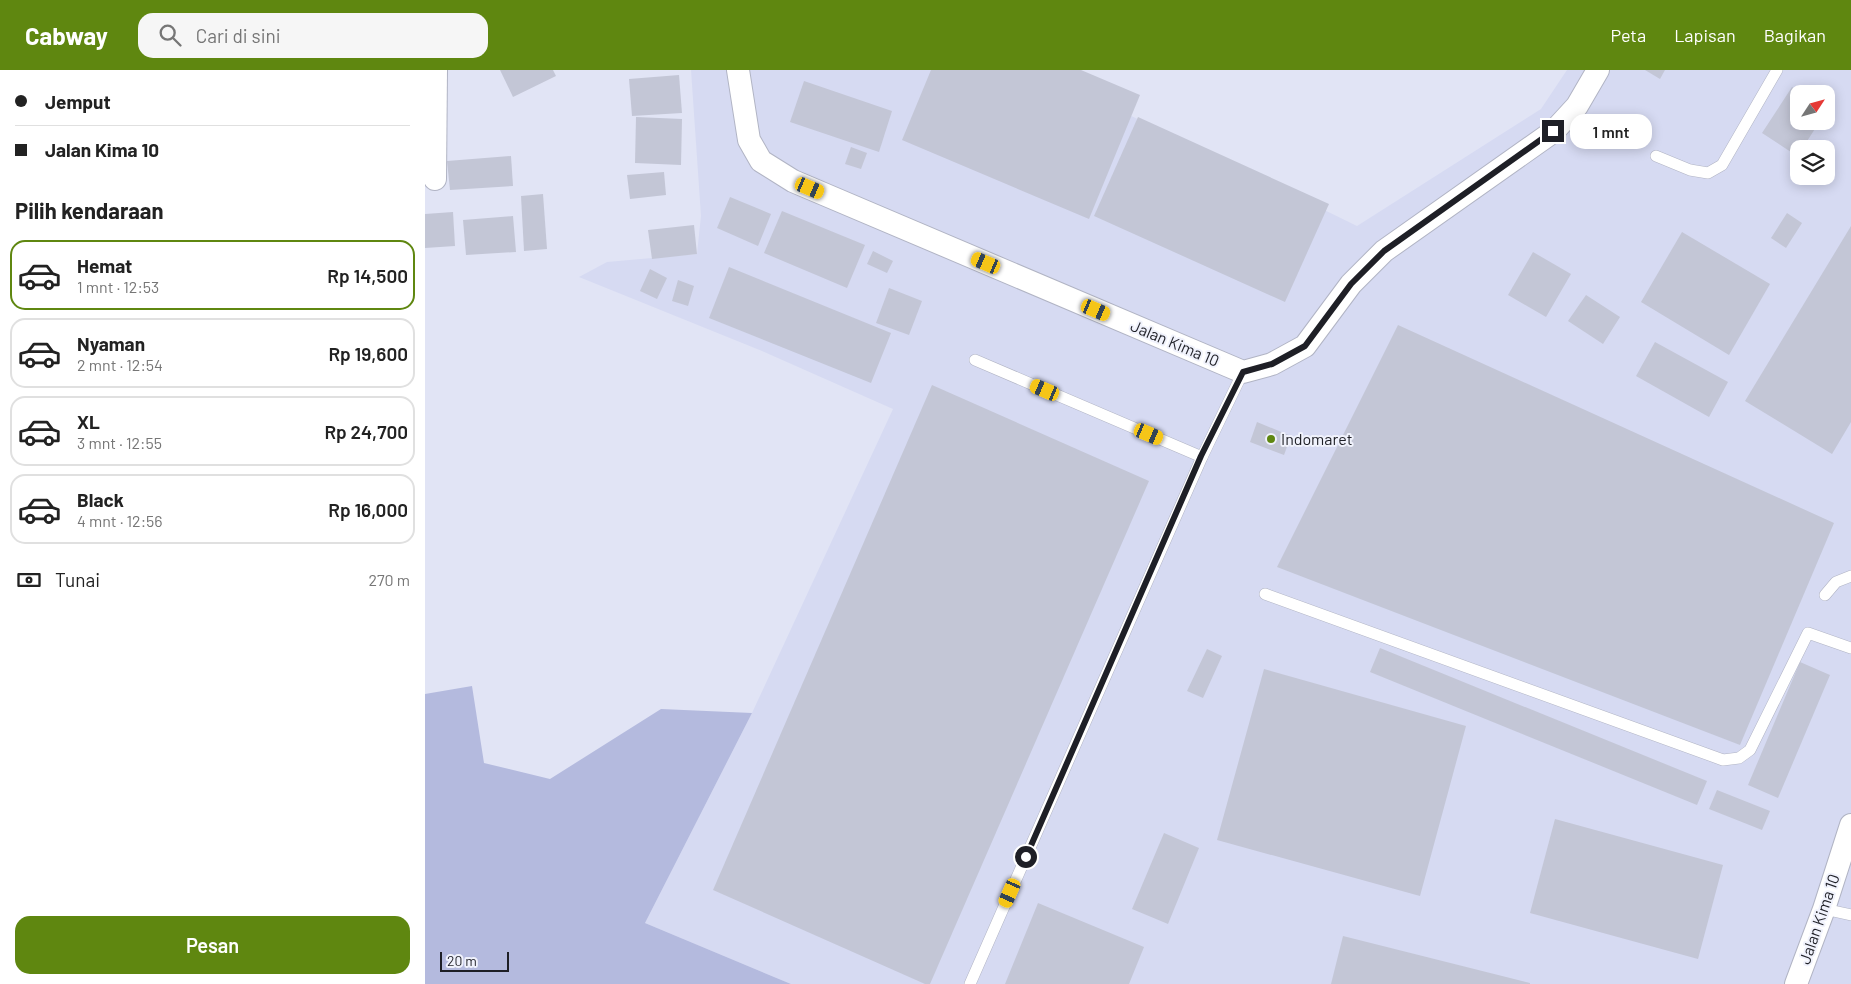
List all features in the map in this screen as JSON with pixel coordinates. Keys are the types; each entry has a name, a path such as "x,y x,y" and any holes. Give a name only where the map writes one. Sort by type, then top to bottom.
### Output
{"street":[{"path":"435,179 436,70"},
{"name":"Jalan Kima 10","path":"738,70 749,140 761,161 793,181 1243,372"},
{"path":"1243,372 1272,364 1305,346 1351,284 1384,251 1553,131 1577,106 1598,70"},
{"name":"Jalan Kima 10","path":"1796,984 1824,909 1851,825"}],"lane":[{"path":"1656,156 1690,170 1708,173 1722,165 1777,70"},
{"path":"975,360 1201,456"},
{"path":"970,984 1201,456 1243,372"},
{"path":"1825,595 1836,582 1851,576"},
{"path":"1265,594 1723,760 1739,758 1751,750 1807,633 1851,648"},
{"path":"1824,909 1851,915"}],"shaded area":[{"path":"691,70 1037,70 1357,226 1541,109 1567,70 1851,70 1851,984 791,984 645,923 752,713 893,409 762,351 579,277 607,262 697,254 701,216"},
{"path":"472,686 484,763 550,779 661,709 752,713 645,923 791,984 425,984 425,694"}],"building":[{"path":"500,70 553,70 556,76 513,97"},
{"path":"931,70 1081,70 1140,95 1089,219 902,140"},
{"path":"1645,70 1665,70 1660,79"},
{"path":"679,75 682,113 632,116 629,79"},
{"path":"804,81 892,111 879,152 790,122"},
{"path":"1790,90 1790,130 1814,130 1808,140 1790,140 1790,151 1762,133"},
{"path":"636,117 682,119 681,165 635,163"},
{"path":"1138,117 1329,204 1285,302 1094,216"},
{"path":"851,147 867,153 861,169 845,164"},
{"path":"511,156 513,186 450,190 447,161"},
{"path":"664,172 666,195 630,199 627,175"},
{"path":"543,194 547,249 524,251 521,196"},
{"path":"730,197 771,214 758,246 717,228"},
{"path":"782,211 865,245 847,288 764,253"},
{"path":"453,212 455,246 425,248 425,214"},
{"path":"1787,213 1802,223 1786,248 1771,238"},
{"path":"513,216 516,252 466,255 463,220"},
{"path":"694,225 697,254 652,259 648,230"},
{"path":"1851,226 1851,422 1832,454 1745,401"},
{"path":"1682,232 1770,284 1729,355 1641,302"},
{"path":"873,251 893,261 887,273 867,264"},
{"path":"1533,252 1571,274 1546,317 1508,295"},
{"path":"729,267 891,333 871,383 709,318"},
{"path":"650,269 667,278 657,299 640,291"},
{"path":"678,280 694,286 688,306 672,301"},
{"path":"889,288 922,301 909,335 876,323"},
{"path":"1586,295 1620,317 1603,344 1568,321"},
{"path":"1398,325 1834,523 1740,745 1277,567"},
{"path":"1655,342 1728,382 1709,417 1636,376"},
{"path":"932,385 1149,481 930,984 925,984 713,890"},
{"name":"Indomaret","path":"1257,422 1291,436 1284,455 1250,442"},
{"path":"1380,648 1707,781 1697,805 1370,672"},
{"path":"1207,649 1222,656 1203,698 1187,691"},
{"path":"1800,662 1830,675 1778,798 1748,785"},
{"path":"1264,669 1466,726 1420,896 1217,840"},
{"path":"1717,790 1770,811 1762,830 1709,809"},
{"path":"1555,819 1723,865 1698,959 1530,913"},
{"path":"1164,833 1199,848 1168,924 1132,909"},
{"path":"1038,903 1144,947 1129,984 1005,984"},
{"path":"1343,936 1530,983 1530,984 1331,984"}],"place":[{"name":"Indomaret","path":"1271,439"}],"route":[{"path":"1026,857 1201,456 1243,372 1272,364 1305,346 1351,284 1384,251 1553,131"}]}
